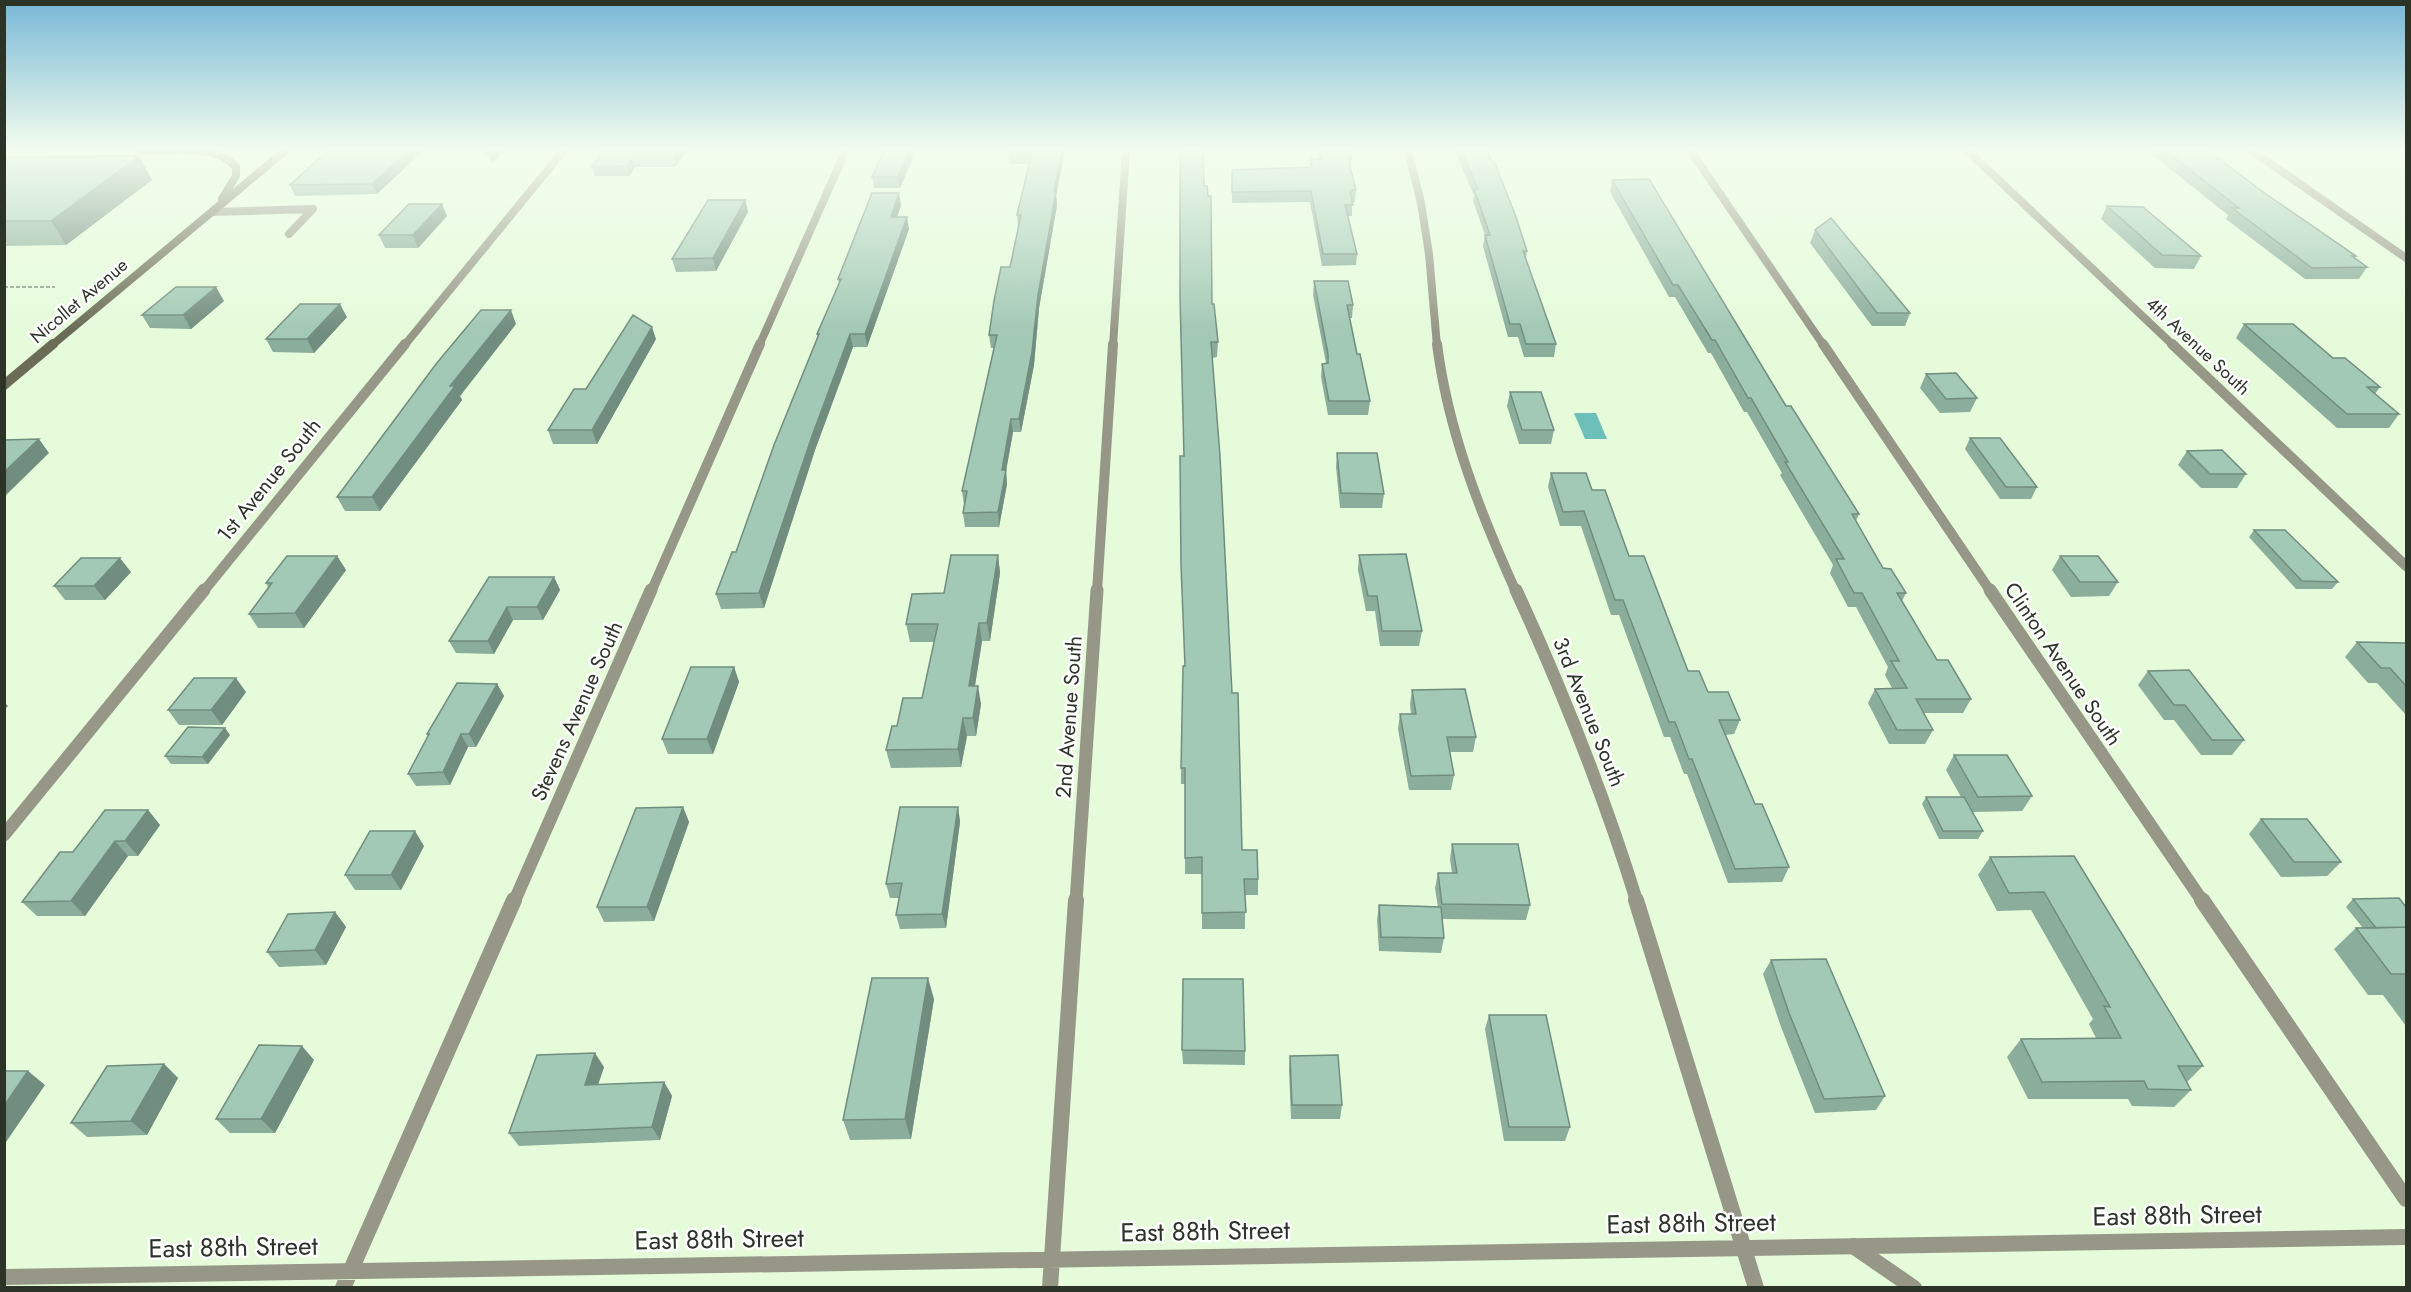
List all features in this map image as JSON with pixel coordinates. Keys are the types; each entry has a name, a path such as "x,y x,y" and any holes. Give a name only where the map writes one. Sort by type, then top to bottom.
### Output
{"main road":[{"name":"Nicollet Avenue","path":"4,385 212,212"}],"street":[{"path":"212,212 269,210"},
{"path":"289,234 312,210"},
{"name":"1st Avenue South","path":"4,835 515,210"},
{"name":"Stevens Avenue South","path":"347,1279 819,210"},
{"name":"2nd Avenue South","path":"1050,1287 1122,210"},
{"name":"3rd Avenue South","path":"1422,210 1429,254 1433,314 1442,384 1464,467 1504,565 1557,679 1612,821 1756,1287"},
{"name":"Clinton Avenue South","path":"1731,210 2406,1199"},
{"name":"4th Avenue South","path":"2031,210 2406,566"},
{"path":"2338,210 2406,258"},
{"name":"East 88th Street","path":"4,1277 347,1279 1052,1258 2406,1237"},
{"path":"1853,1246 1914,1287"}],"path":[{"path":"4,287 55,287"}],"water":[{"path":"1574,413 1596,413 1607,439 1585,439"}],"building":[{"path":"4,210 65,210 51,221 4,221"},
{"path":"403,210 436,210 413,235 379,235"},
{"path":"702,210 739,210 713,258 672,259"},
{"path":"865,210 893,210 891,217 907,217 865,334 850,334 812,436 759,593 716,594 732,552 736,552 774,445 841,279 838,279"},
{"path":"1018,210 1053,210 1038,295 1032,352 1019,419 1011,419 1002,470 1006,470 998,512 963,513 967,491 962,491 997,335 989,335 994,301 1001,267 1010,267 1021,215 1017,215"},
{"path":"1180,210 1211,210 1212,304 1214,304 1218,342 1211,342 1220,456 1232,693 1238,693 1242,850 1257,850 1258,879 1244,879 1246,912 1202,913 1202,857 1185,858 1185,768 1181,768 1183,666 1185,666 1181,566 1180,456 1184,456"},
{"path":"1315,210 1346,210 1357,254 1323,254"},
{"path":"1481,210 1513,210 1527,251 1523,251 1556,344 1526,344 1520,324 1510,324 1485,235 1490,235"},
{"path":"1630,210 1668,210 1786,406 1791,406 1859,514 1852,514 1883,568 1891,569 1906,593 1897,593 1937,660 1948,660 1971,699 1916,699 1933,730 1897,730 1875,689 1907,688 1891,661 1899,661 1862,593 1854,593 1836,559 1844,559 1785,462 1788,462 1751,398 1748,398 1715,340 1712,340 1678,285 1673,285"},
{"path":"2112,210 2147,210 2201,256 2162,255"},
{"path":"2235,210 2290,210 2356,256 2352,256 2367,267 2312,268"},
{"path":"1831,218 1910,313 1877,313 1815,230"},
{"path":"1314,281 1348,281 1353,305 1347,305 1370,401 1329,401 1322,364 1328,363 1328,354"},
{"path":"176,287 216,287 183,315 142,315"},
{"path":"300,304 340,304 307,339 266,339"},
{"path":"481,310 511,310 450,386 455,386 372,497 337,497 436,364"},
{"path":"633,315 652,327 592,430 548,430 574,389 586,389"},
{"path":"2244,324 2293,324 2333,358 2345,358 2380,387 2367,387 2399,414 2347,414"},
{"path":"1956,373 1977,398 1946,399 1926,374"},
{"path":"1510,392 1541,392 1554,430 1522,430"},
{"path":"1970,438 2000,438 2037,487 2006,487"},
{"path":"39,439 4,472 4,440"},
{"path":"2222,450 2246,474 2210,474 2187,451"},
{"path":"1337,453 1377,453 1384,494 1341,493"},
{"path":"1551,473 1586,473 1592,490 1605,490 1629,556 1644,556 1688,671 1699,671 1708,692 1728,692 1740,720 1719,720 1755,804 1762,804 1789,867 1735,869 1692,759 1689,759 1675,722 1669,722 1623,600 1615,600 1584,511 1563,512"},
{"path":"2254,530 2285,530 2338,582 2302,581"},
{"path":"1406,554 1422,631 1382,631 1377,596 1368,596 1359,555"},
{"path":"951,555 998,555 987,623 979,623 969,686 978,686 973,718 963,718 958,749 886,750 892,726 897,726 903,698 922,698 938,624 906,624 912,594 944,593"},
{"path":"287,556 337,556 295,613 249,614 272,583 266,583"},
{"path":"2060,556 2098,556 2118,582 2080,582"},
{"path":"81,558 120,558 94,586 54,586"},
{"path":"489,577 554,577 537,607 507,607 488,641 449,641"},
{"path":"2357,642 2406,643 2406,686 2390,668 2381,668"},
{"path":"691,667 734,667 707,739 662,739"},
{"path":"2189,670 2244,740 2212,740 2185,705 2174,705 2148,671"},
{"path":"194,678 236,678 211,710 168,710"},
{"path":"457,683 497,684 469,734 461,734 443,772 408,774 429,734 427,734"},
{"path":"1465,689 1476,737 1447,737 1454,775 1411,776 1400,714 1416,714 1412,690"},
{"path":"188,727 225,728 202,757 165,756"},
{"path":"1954,755 2007,755 2032,796 1978,797"},
{"path":"1926,797 1964,797 1983,831 1943,831"},
{"path":"683,807 647,907 597,907 636,808"},
{"path":"900,807 958,807 942,914 896,915 902,883 886,884"},
{"path":"105,810 148,810 125,841 115,841 71,901 22,902 60,852 73,852"},
{"path":"2261,819 2307,819 2341,862 2294,862"},
{"path":"370,831 415,831 391,875 345,875"},
{"path":"1452,844 1518,844 1530,905 1442,904 1438,873 1457,873"},
{"path":"2074,856 2203,1066 2178,1066 2191,1090 2148,1089 2144,1081 2042,1082 2021,1039 2121,1038 2104,1006 2110,1007 2044,892 2009,893 1990,857"},
{"path":"2399,898 2406,907 2406,927 2376,928 2353,899"},
{"path":"1379,905 1441,907 1444,938 1381,937"},
{"path":"335,912 315,950 267,952 288,914"},
{"path":"2406,927 2406,974 2391,974 2356,928"},
{"path":"1826,959 1885,1096 1824,1099 1789,1013 1771,960"},
{"path":"872,978 928,978 905,1119 843,1120"},
{"path":"1183,979 1243,979 1245,1051 1182,1050"},
{"path":"1489,1015 1546,1015 1570,1127 1509,1127"},
{"path":"259,1045 302,1046 261,1119 216,1119"},
{"path":"595,1053 585,1085 664,1082 652,1127 509,1133 537,1055"},
{"path":"1338,1055 1342,1105 1292,1105 1290,1056"},
{"path":"164,1064 131,1121 71,1123 107,1066"},
{"path":"4,1071 28,1071 4,1106"}]}
